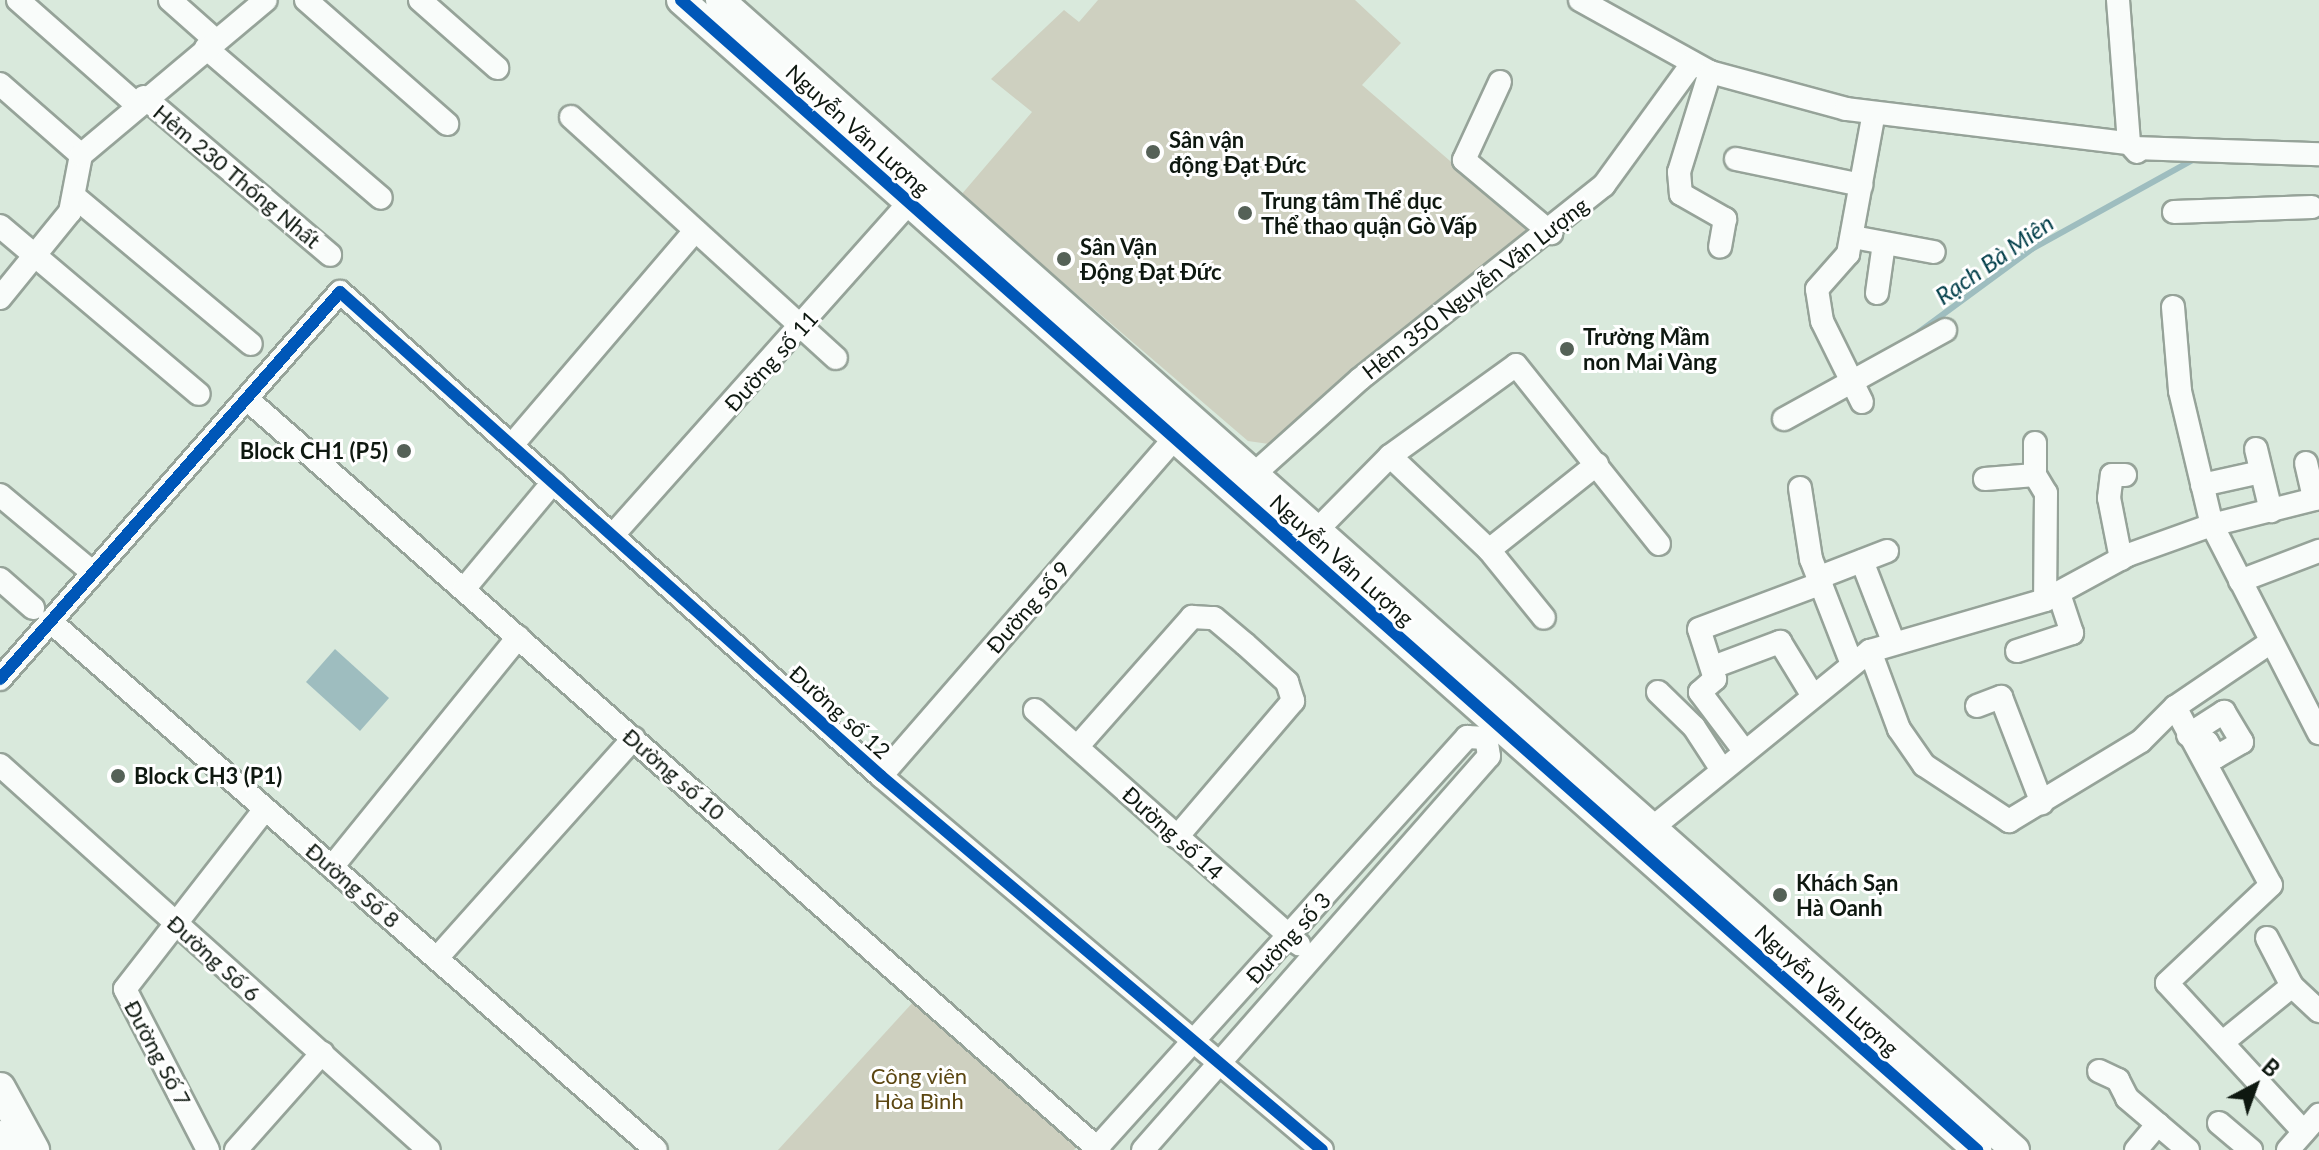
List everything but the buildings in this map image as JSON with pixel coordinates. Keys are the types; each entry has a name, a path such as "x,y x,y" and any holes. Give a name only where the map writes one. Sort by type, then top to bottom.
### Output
{"main road":[{"path":"0,1088 34,1150"},
{"path":"0,1136 8,1150"}],"street":[{"name":"Hẻm 230 Thống Nhất","path":"18,0 330,255"},
{"path":"170,0 211,44 381,198"},
{"path":"0,298 35,255 75,197 81,155 140,101 266,0"},
{"path":"306,0 447,124"},
{"path":"420,0 497,68"},
{"name":"Nguyễn Văn Lượng","path":"681,0 732,13 1175,438 1317,530 1500,723 1652,828 1977,1150"},
{"path":"1580,0 1701,68 1874,113 2134,149 2319,154"},
{"path":"2118,0 2134,149"},
{"path":"1701,68 1679,172 1681,194 1725,219 1720,247"},
{"name":"Hẻm 350 Nguyễn Văn Lượng","path":"1244,483 1360,379 1551,233 1604,185 1701,68"},
{"path":"1500,82 1464,160 1551,233"},
{"path":"0,84 81,155"},
{"path":"1857,392 1822,321 1817,289 1853,237 1874,113"},
{"path":"571,117 836,358"},
{"path":"1736,159 1861,185"},
{"name":"Nguyễn Văn Lượng","path":"917,193 1244,483 1500,723 1841,1012 2015,1150"},
{"name":"Đường số 11","path":"613,535 801,329 917,193"},
{"path":"75,197 251,344"},
{"path":"2174,212 2312,207"},
{"path":"0,226 199,394"},
{"path":"512,445 695,231"},
{"path":"1853,237 1934,252"},
{"path":"1877,293 1884,243"},
{"name":"Đường số 12","path":"247,399 340,292 881,776 1322,1150"},
{"path":"2173,307 2180,391 2212,525 2319,733"},
{"path":"1784,419 1857,392 1945,330"},
{"path":"1317,530 1390,456 1516,365 1659,544"},
{"path":"0,679 42,614 92,572 247,399"},
{"name":"Đường số 10","path":"247,399 1097,1149"},
{"name":"Đường số 9","path":"881,776 1175,438"},
{"path":"2017,651 2072,633 2052,597 2048,516 2035,475 2035,443"},
{"path":"2256,449 2271,511"},
{"path":"1390,456 1489,550 1544,618"},
{"path":"1652,828 1861,657 1893,641 2052,597 2121,559 2212,525 2316,498 2306,463"},
{"path":"1489,550 1597,464"},
{"path":"2202,485 2252,474"},
{"path":"1985,479 2035,475"},
{"path":"2121,559 2109,498 2112,475 2125,475"},
{"path":"464,589 553,482"},
{"path":"1800,488 1821,580 1899,729 1924,765 2009,821 2141,741 2175,707 2271,642"},
{"path":"0,495 92,572"},
{"path":"1745,752 1700,692 1714,682 1713,667 1698,632 1887,551"},
{"path":"2240,581 2319,551"},
{"path":"1862,561 1893,641"},
{"name":"Đường Số 8","path":"0,579 656,1150"},
{"path":"1077,747 1192,617 1214,618 1245,644 1287,682 1293,701 1177,837"},
{"path":"332,867 518,637"},
{"path":"1713,667 1780,642 1813,696"},
{"path":"1658,692 1694,727 1722,770"},
{"path":"1977,706 2001,697 2042,803"},
{"path":"2175,707 2271,885 2167,983 2223,1042 2312,1123 2288,1150"},
{"name":"Đường số 14","path":"1035,710 1312,956"},
{"name":"Đường số 3","path":"1097,1149 1291,937 1467,737 1500,723"},
{"name":"Đường số 3","path":"1143,1150 1489,756 1500,723"},
{"path":"437,958 634,738"},
{"name":"Đường Số 6","path":"0,765 429,1150"},
{"name":"Đường Số 7","path":"208,1150 125,989 265,809"},
{"path":"2267,938 2292,986 2319,1011"},
{"path":"2223,1042 2292,986"},
{"path":"236,1150 322,1053"},
{"path":"2099,1071 2118,1080 2127,1098 2188,1150"},
{"path":"2219,1123 2251,1150"},
{"path":"2136,1150 2158,1124"}],"green space":[{"name":"Trung tâm Thể dục Thể thao quận Gò Vấp","path":"1098,0 1355,0 1401,43 1362,85 1530,230 1269,444 1248,441 961,195 1032,112 991,79 1064,10 1079,22"},
{"name":"Công viên Hòa Bình","path":"915,1000 1076,1148 778,1150"}],"water":[{"path":"335,649 389,698 360,731 306,682"}],"waterway":[{"name":"Rạch Bà Miên","path":"1919,332 2032,249 2196,158"}],"cycle path":[{"path":"681,0 1977,1150"},
{"path":"0,679 340,292 881,776 1322,1150"}],"place":[{"name":"Sân vận động Đạt Đức","path":"1153,152"},
{"name":"Trung tâm Thể dục Thể thao quận Gò Vấp","path":"1245,213"},
{"name":"Sân Vận Động Đạt Đức","path":"1064,259"},
{"name":"Trường Mầm non Mai Vàng","path":"1567,349"},
{"name":"Block CH1 (P5)","path":"404,451"},
{"name":"Block CH3 (P1)","path":"118,776"},
{"name":"Khách Sạn Hà Oanh","path":"1780,895"}]}
